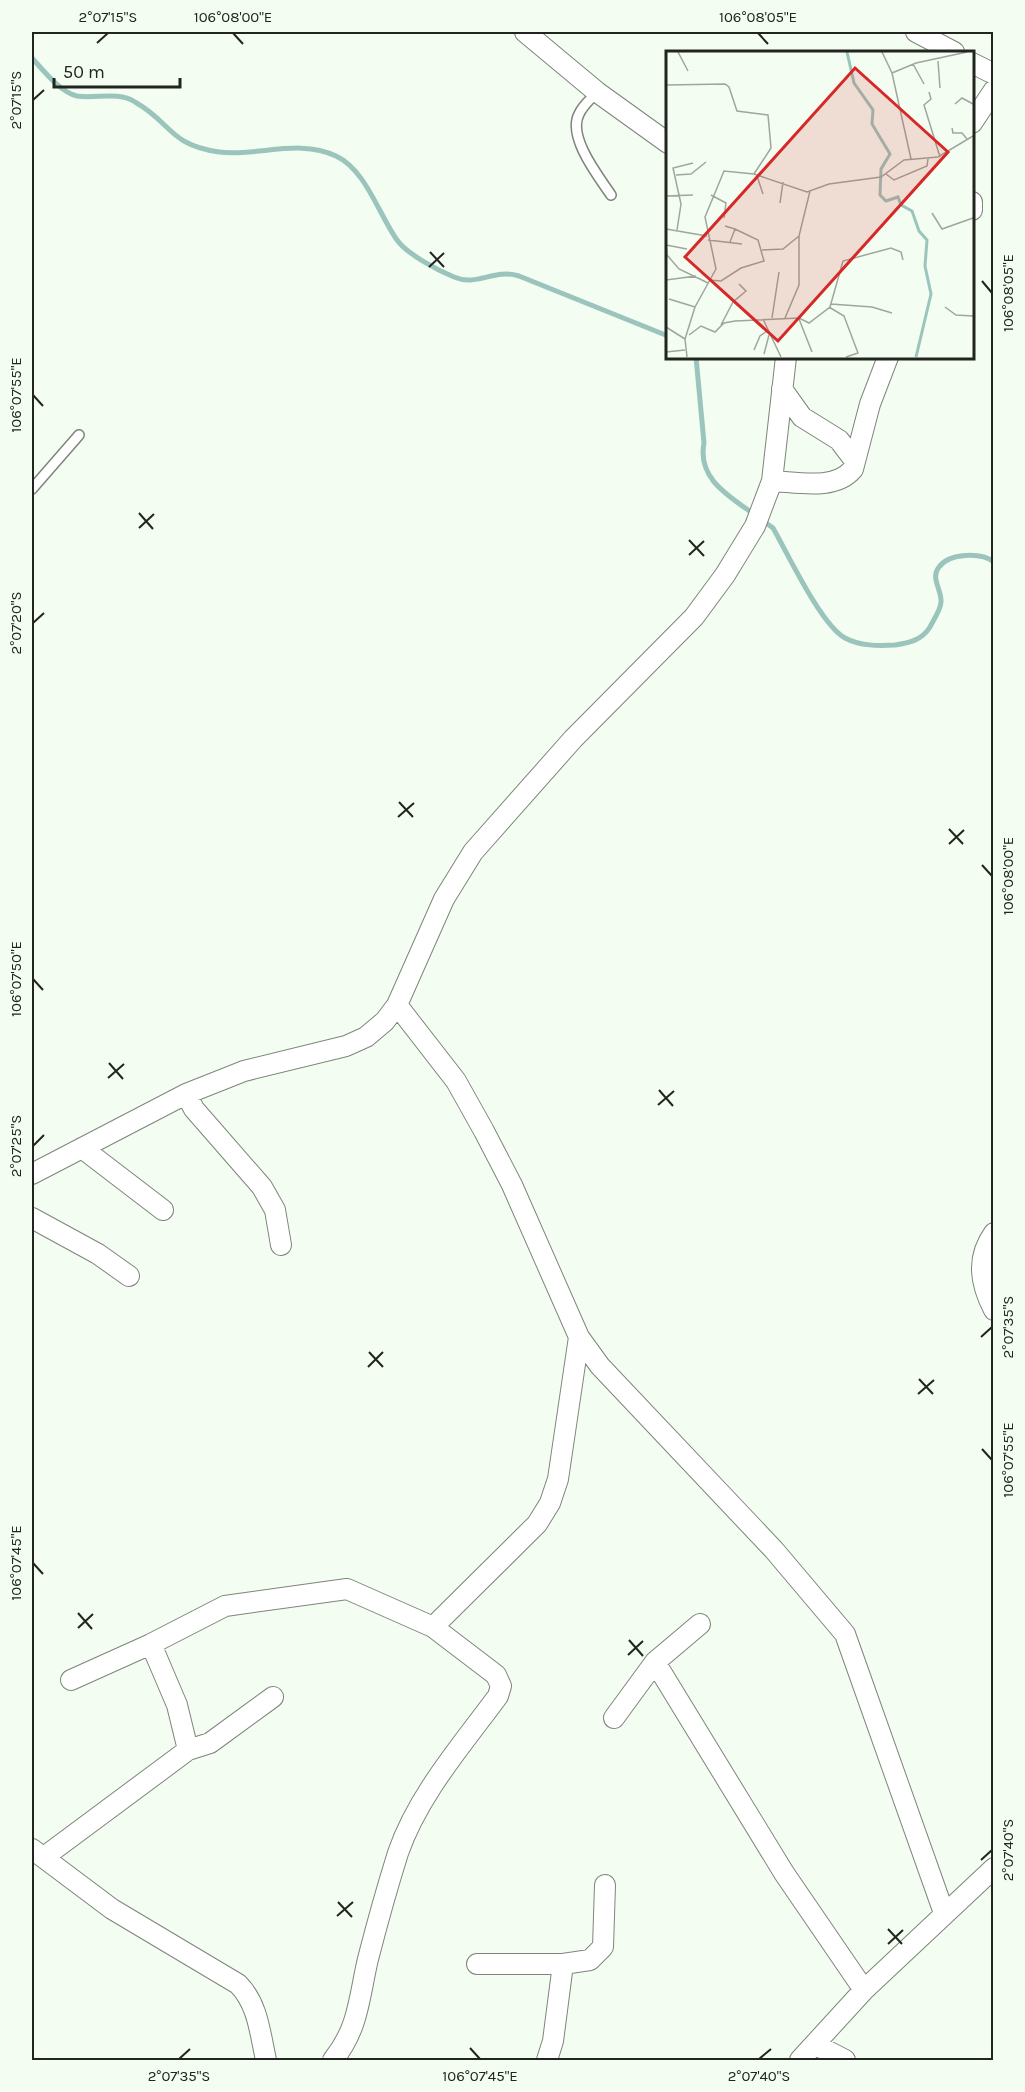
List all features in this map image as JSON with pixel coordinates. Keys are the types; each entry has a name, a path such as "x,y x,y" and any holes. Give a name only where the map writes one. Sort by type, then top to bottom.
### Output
{"street":[{"path":"525,32 597,92 666,142"},
{"path":"916,32 952,51"},
{"path":"974,64 993,74"},
{"path":"974,120 993,90"},
{"path":"32,1174 186,1094 244,1071 346,1046 366,1037 385,1021 398,1005 444,899 473,852 573,739 694,617 726,575 755,526 769,490 786,358"},
{"path":"769,490 828,483 847,477 853,469 870,404 888,358"},
{"path":"782,389 802,417 839,440 855,461"},
{"path":"398,1005 456,1081 478,1121 512,1185 579,1337 600,1366 766,1542 845,1634 944,1913"},
{"path":"186,1094 194,1109 262,1187 275,1210 281,1245"},
{"path":"82,1148 163,1210"},
{"path":"32,1218 98,1254 129,1276"},
{"path":"993,1233 983,1248 981,1274 993,1310"},
{"path":"433,1628 537,1524 550,1503 558,1479 579,1337"},
{"path":"71,1680 225,1606 347,1589 433,1628 496,1675 501,1686 498,1696 424,1798 399,1851 368,1959 355,2022 349,2039 333,2061"},
{"path":"614,1718 655,1662 700,1624"},
{"path":"150,1644 168,1677 188,1750"},
{"path":"655,1662 784,1873 864,1990"},
{"path":"266,2061 254,2007 249,1995 238,1984 112,1909 38,1853 188,1750 210,1743 273,1697"},
{"path":"800,2061 864,1990 993,1868"},
{"path":"477,1964 563,1964 590,1960 603,1947 605,1886"},
{"path":"547,2061 553,2041 563,1964"},
{"path":"816,2045 845,2061"}],"lane":[{"path":"597,92 578,114 577,127 586,158 611,195"},
{"path":"32,489 79,435"}],"waterway":[{"path":"32,58 52,80 71,94 84,97 114,96 128,99 147,110 180,139 203,149 233,153 307,148 336,156 356,172 364,182 397,240 408,251 431,266 462,280 502,274 519,276 666,335"},
{"path":"696,358 705,467 717,485 755,515"},
{"path":"762,520 773,528 826,619 845,638 863,644 900,644 915,640 927,631 941,605 936,575 944,562 957,557 974,555 994,562"}]}
